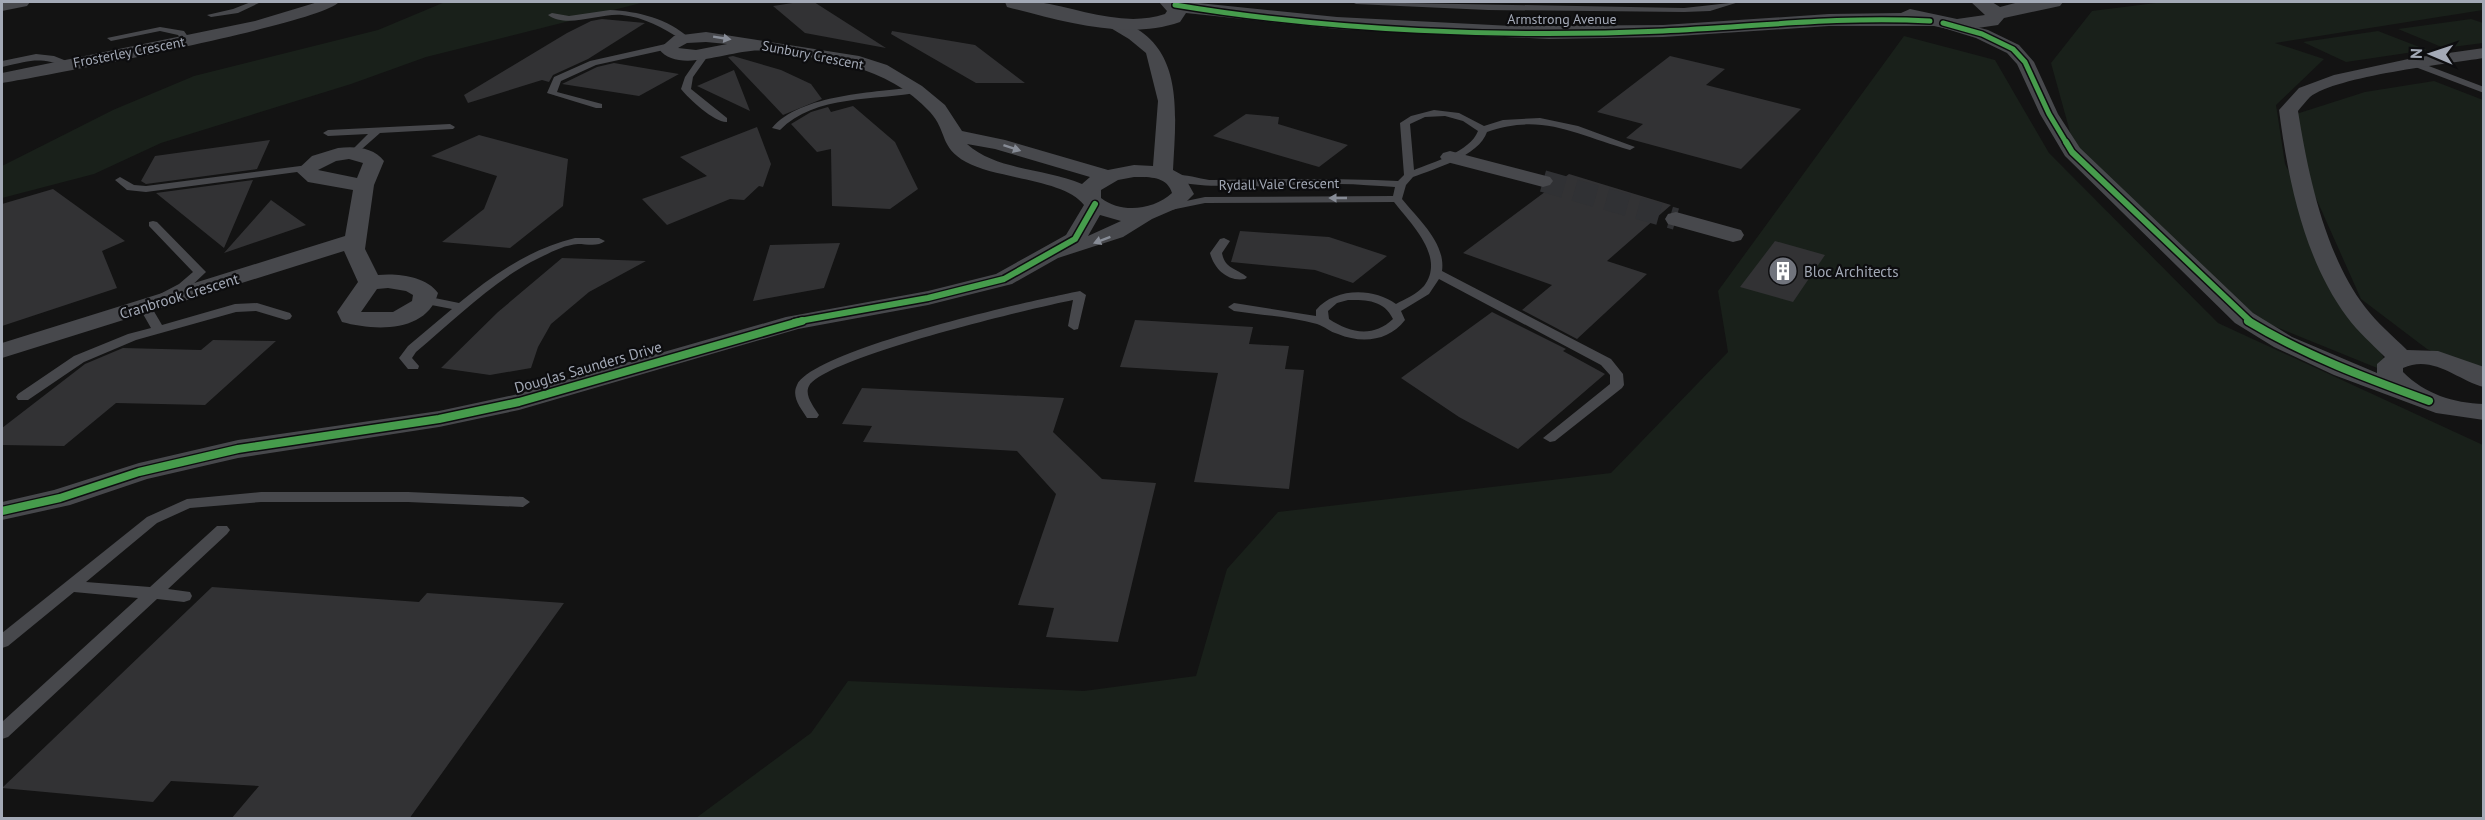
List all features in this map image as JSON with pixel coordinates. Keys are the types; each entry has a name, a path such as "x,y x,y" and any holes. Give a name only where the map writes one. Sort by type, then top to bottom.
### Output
{"street":[{"path":"257,26 284,2"},
{"name":"Frosterley Crescent","path":"2,78 257,26 304,13 331,2"},
{"path":"955,136 998,144 1113,174 1141,171 1168,176 1167,101 1154,51 1106,15 990,2"},
{"path":"1849,16 1874,2"},
{"path":"1980,2 1996,16 2013,49 2025,62 2049,114 2072,152 2244,318 2283,342 2366,380 2429,401 2471,411 2484,426"},
{"path":"1996,16 2028,5 2053,2"},
{"path":"1894,3 1906,12 1982,34 2013,49"},
{"name":"Armstrong Avenue","path":"1849,16 1894,3"},
{"path":"1154,51 1169,12"},
{"name":"Armstrong Avenue","path":"1106,15 1134,26 1169,12 1479,32 1568,34 1685,30 1849,16 1982,24 1996,16"},
{"name":"Sunbury Crescent","path":"750,44 706,53 675,54 670,51 677,42 714,37 868,64 918,90 935,106 955,136 955,144 962,152 978,160 1048,178 1117,213 1155,211"},
{"path":"2429,401 2411,393 2395,366 2350,303 2321,248 2295,164 2288,110 2305,92 2340,79 2412,63 2484,53"},
{"path":"1113,174 1166,137"},
{"path":"364,185 315,178 308,176 306,171 332,156 364,154 374,161 364,185 354,249 369,282"},
{"path":"1450,157 1543,181"},
{"name":"Douglas Saunders Drive","path":"2,523 60,498 140,472 238,449 439,419 519,402 795,322 928,298 1004,279 1075,239 1092,200 1090,188 1113,174"},
{"name":"Douglas Saunders Drive","path":"1053,253 1101,241 1176,202 1183,194 1181,185 1168,176"},
{"path":"1676,219 1733,235"},
{"name":"Cranbrook Crescent","path":"2,351 357,240"},
{"path":"388,281 413,285 426,293 426,300 420,308 399,317 370,321 351,317 349,312 369,282 388,281"},
{"path":"2345,291 2431,358 2459,366 2482,378"},
{"path":"2320,358 2395,366 2431,358"},
{"name":"Douglas Saunders Drive","path":"2,510 60,498"}],"lane":[{"path":"211,15 235,11 258,2"},
{"path":"1356,2 1516,9 1689,9 1722,6 1735,2"},
{"path":"552,15 578,18 602,12 643,15 677,42"},
{"path":"111,38 160,29 181,33 187,40"},
{"path":"599,106 552,93 557,79 593,63 677,42"},
{"path":"706,53 689,77 686,89 694,98 724,120"},
{"path":"2,64 38,55 52,56 70,64"},
{"path":"2412,63 2484,90"},
{"path":"777,128 787,117 803,110 846,100 918,90"},
{"path":"1396,309 1427,288 1436,273 1435,254 1428,236 1397,199 1405,180 1405,123 1425,114 1455,115 1471,120 1483,130"},
{"name":"Rydall Vale Crescent","path":"1168,176 1208,183 1405,180 1473,146 1483,135 1483,130 1512,119 1529,118 1630,147"},
{"path":"328,132 450,127"},
{"path":"354,153 377,131"},
{"path":"120,180 131,188 146,189 308,168"},
{"name":"Rydall Vale Crescent","path":"1155,211 1214,200 1397,199"},
{"path":"153,224 200,272 183,287 145,307 159,330"},
{"path":"413,366 405,358 408,353 527,258 577,240 599,241"},
{"path":"1224,241 1216,253 1217,262 1228,273 1241,277"},
{"path":"1436,273 1606,362 1616,374 1617,385 1550,438"},
{"path":"812,415 802,398 801,390 806,381 822,369 890,345 1005,311 1080,295 1074,326"},
{"path":"1234,307 1323,321 1335,331 1354,336 1375,336 1392,330 1399,320 1396,309 1384,300 1367,296 1348,296 1333,300 1322,310 1323,321"},
{"path":"426,300 463,308"},
{"path":"23,397 79,358 159,330 245,307 257,307 286,316"},
{"path":"2,642 152,520 187,504 261,497 408,497 523,502"},
{"path":"2,732 222,530"},
{"path":"71,586 184,596"}],"shaded area":[{"path":"445,2 645,2 426,57 351,84 161,143 94,174 2,198 2,166 113,110 194,76 378,30"},
{"path":"2164,2 2483,2 2483,10 2275,43 2324,59 2276,105 2285,164 2392,374 2259,320 2075,150 2051,63 2092,11"},
{"path":"2471,19 2483,23 2483,43 2444,48 2398,29"},
{"path":"2378,31 2427,50 2346,62 2303,42"},
{"path":"1904,36 1995,60 2049,153 2218,323 2483,445 2483,818 696,818 811,733 848,681 1084,691 1196,676 1227,569 1278,512 1611,473 1728,352 1718,291"},
{"path":"2434,81 2483,100 2483,370 2468,367 2427,349 2361,299 2299,160 2293,115 2365,92"}],"building":[{"path":"814,2 886,48 805,33 773,6"},
{"path":"602,19 645,23 588,59 553,75 549,82 542,80 468,103 464,95 567,33 591,21"},
{"path":"892,31 975,45 1025,83 976,83 891,34"},
{"path":"733,56 781,70 811,84 822,99 783,115 728,57"},
{"path":"1670,56 1725,69 1706,85 1801,109 1741,169 1626,138 1643,124 1597,112"},
{"path":"614,63 679,74 639,96 562,84 597,67"},
{"path":"734,70 750,111 697,86"},
{"path":"853,106 895,142 918,189 890,209 832,206 831,149 817,152 791,124 811,112 828,107 831,112"},
{"path":"1246,114 1279,117 1278,124 1348,145 1319,167 1213,136"},
{"path":"757,127 771,164 763,187 759,186 744,200 730,199 667,225 642,199 707,176 680,157"},
{"path":"479,135 568,159 563,206 510,248 442,242 484,209 497,176 431,156"},
{"path":"270,140 257,169 146,184 141,181 155,156"},
{"path":"1569,174 1671,205 1607,261 1647,274 1577,339 1522,310 1552,285 1463,253"},
{"path":"253,180 224,248 156,193"},
{"path":"53,189 125,241 102,251 117,288 2,326 2,204"},
{"path":"271,200 306,225 224,253"},
{"path":"1240,231 1329,237 1387,256 1353,283 1315,270 1231,262"},
{"name":"Bloc Architects","path":"1775,241 1825,255 1793,302 1740,287"},
{"path":"840,243 824,288 753,301 770,245"},
{"path":"562,258 646,261 589,292 551,324 538,347 531,368 490,375 441,368 498,312"},
{"path":"1492,312 1566,349 1563,351 1605,374 1518,449 1459,417 1401,378"},
{"path":"1135,320 1253,327 1249,344 1289,346 1285,369 1304,370 1289,489 1194,482 1218,373 1120,367"},
{"path":"213,340 276,341 205,405 116,403 64,446 2,445 2,428 85,364 123,348 201,350"},
{"path":"862,388 1064,398 1053,432 1102,479 1156,483 1118,642 1046,637 1054,608 1018,605 1056,494 1017,451 863,442 872,426 842,424"},
{"path":"212,587 419,602 427,593 564,603 409,819 231,819 259,786 171,781 153,802 2,788"}],"tunnel":[{"path":"1543,181 1676,219"}],"cycle path":[{"path":"1175,5 1314,22 1512,32 1663,31 1862,19 1930,21"},
{"path":"1943,23 1982,34 2013,49 2025,62 2049,114 2072,152 2244,318 2283,342 2343,370 2429,401"},
{"path":"2,511 60,498 139,472 238,449 439,419 519,402 795,322 928,298 1004,279 1075,239 1095,204"}],"place":[{"name":"Bloc Architects","path":"1783,271"}]}
